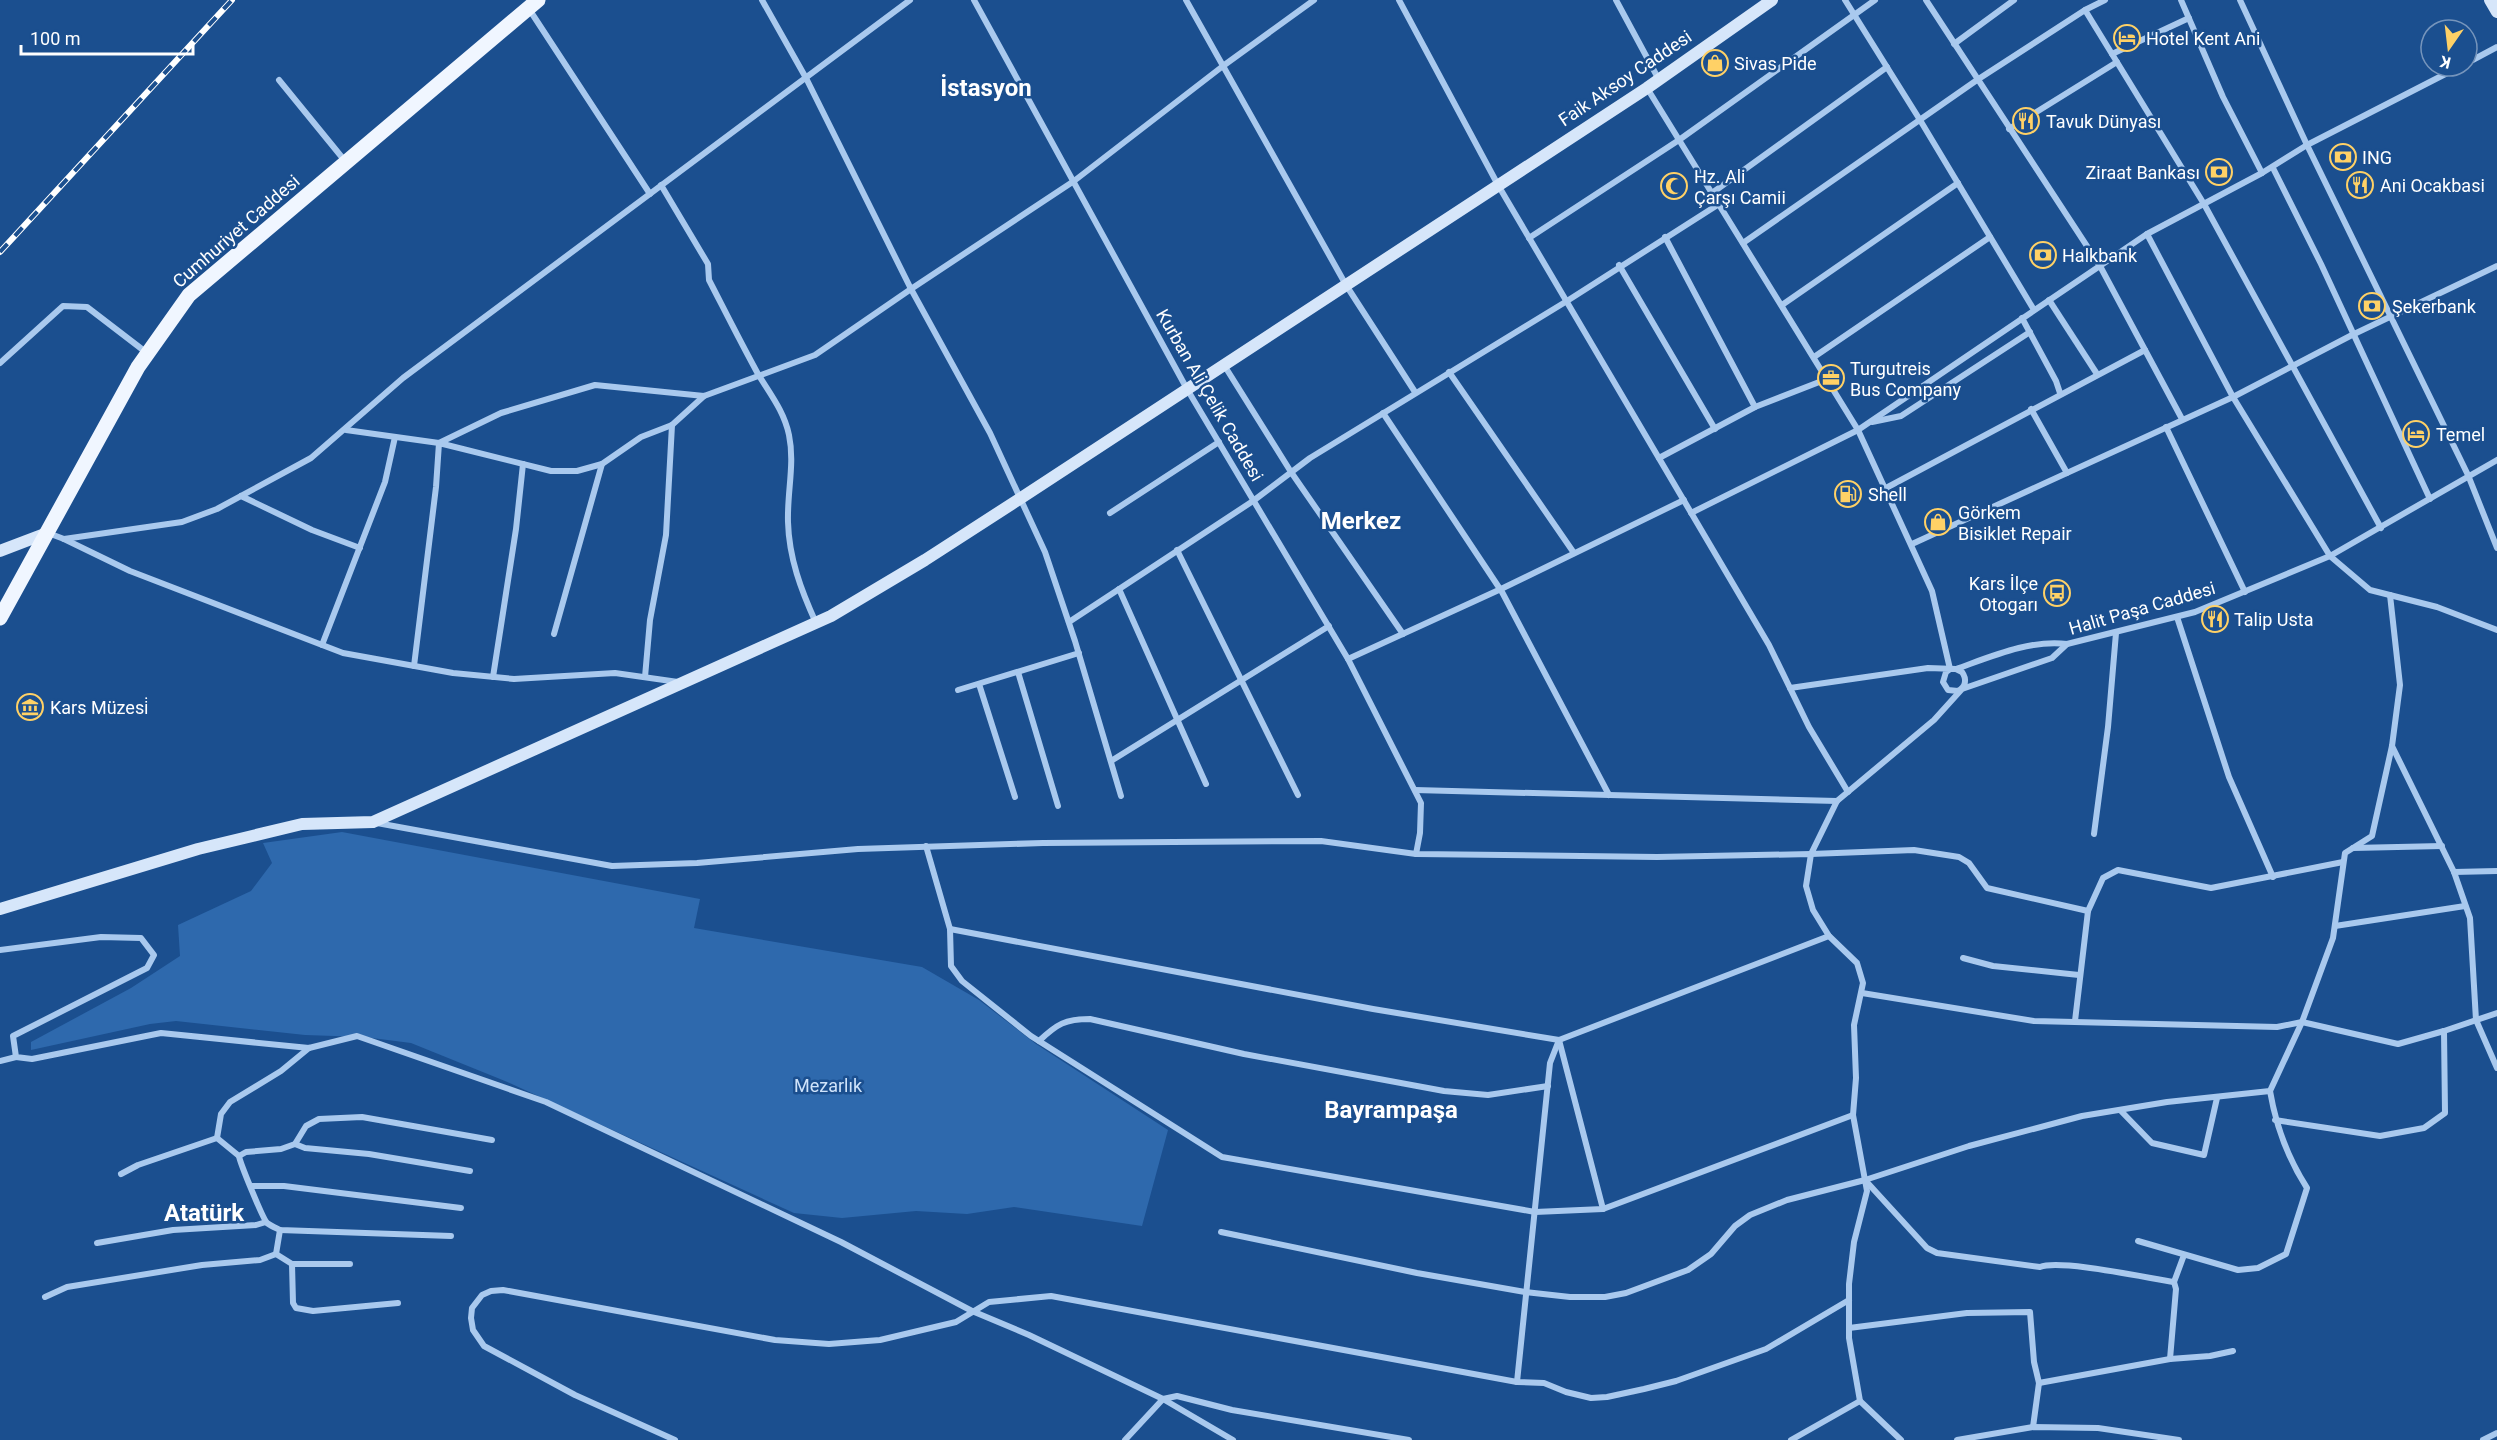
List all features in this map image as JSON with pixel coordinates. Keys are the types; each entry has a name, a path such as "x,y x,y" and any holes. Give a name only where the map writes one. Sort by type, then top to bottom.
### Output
{"main road":[{"name":"Faik Aksoy Caddesi","path":"373,822 816,623 925,560 1647,88 1658,78 1772,0"},
{"path":"2490,0 2497,12"},
{"name":"Cumhuriyet Caddesi","path":"0,618 147,353 189,295 533,4"},
{"path":"0,551 47,533"},
{"path":"0,909 198,849 302,824 373,822"}],"street":[{"path":"762,0 806,78 910,289 990,433 1021,498 1045,552 1069,622 1121,796"},
{"path":"64,538 182,522 217,509 311,458 346,430 403,378 910,0"},
{"name":"Kurban Ali Çelik Caddesi","path":"974,0 1186,389 1348,659 1421,803 1420,833 1416,854"},
{"path":"1186,0 1346,285 1415,392"},
{"path":"346,430 439,443 551,471 578,471 602,464 641,437 672,425 704,396 815,355 910,289 1074,181 1223,66 1314,0"},
{"path":"1399,0 1498,185 1769,645 1809,727 1848,792"},
{"path":"1616,0 1658,78"},
{"path":"1845,0 2034,310"},
{"path":"1529,238 1679,140 1875,0"},
{"path":"1926,0 2100,266 2182,419"},
{"path":"1954,44 2014,0"},
{"path":"1743,243 1977,80 2097,2 2105,0"},
{"path":"2181,0 2223,97 2262,173"},
{"path":"2240,0 2307,145 2392,315 2468,475 2497,548"},
{"path":"533,4 650,194"},
{"path":"2085,10 2204,204 2381,528"},
{"path":"2112,54 2189,18"},
{"path":"2479,57 2497,47"},
{"path":"2009,129 2117,62"},
{"path":"1712,193 1887,67"},
{"path":"1692,513 1858,430 2146,234 2273,168 2307,145 2438,78"},
{"path":"279,80 346,162"},
{"path":"1647,88 1858,430 1932,591 1953,669 1965,676 1966,680 1962,689 1953,692 1945,686 1943,677 1953,669"},
{"path":"2273,168 2321,264 2430,499"},
{"path":"1782,305 1958,183"},
{"path":"661,185 708,264 709,280 759,376 775,399 789,434 792,463 788,521 790,541 801,591 816,623"},
{"path":"1069,622 1383,412 1567,301 1719,204"},
{"path":"2146,234 2233,397 2330,556 2370,590 2437,607 2497,630"},
{"path":"1665,237 1755,407"},
{"path":"1814,357 1990,237"},
{"path":"1619,266 1715,429"},
{"path":"1912,544 2233,397 2392,315 2497,266"},
{"path":"2049,300 2097,374"},
{"path":"0,363 63,306 87,307 147,353"},
{"path":"2022,318 2056,381 2060,393"},
{"path":"1869,423 1901,416 2030,333"},
{"path":"1886,488 2060,393 2145,350"},
{"path":"1224,365 1291,472 1403,634"},
{"path":"1449,372 1574,553"},
{"path":"1659,458 1755,407 1827,379"},
{"path":"439,443 501,413 595,385 704,396"},
{"path":"2031,409 2067,473"},
{"path":"1383,412 1501,589 1609,795"},
{"path":"645,677 650,620 666,535 672,425"},
{"path":"2166,427 2245,592"},
{"path":"322,645 385,482 395,437"},
{"path":"1110,513 1219,442"},
{"path":"414,666 436,487 439,443"},
{"name":"Halit Paşa Caddesi","path":"1862,993 1863,983 1857,963 1829,936 1808,899 1806,874 1811,854 1837,801 1934,720 1962,689 2052,658 2067,644 2195,612 2330,556 2497,460"},
{"path":"493,677 516,529 523,464"},
{"path":"554,634 602,464"},
{"path":"241,496 312,530 360,548"},
{"path":"1348,659 1501,589 1684,500"},
{"path":"47,533 64,538 130,571 343,653 453,674 514,679 615,673 684,683"},
{"path":"1177,550 1298,795"},
{"path":"1119,589 1206,784"},
{"path":"2138,1241 2238,1270 2258,1268 2286,1254 2307,1188 2288,1154 2275,1120 2270,1090 2302,1022 2333,938 2344,853 2372,836 2392,746 2400,685 2390,595"},
{"path":"2177,617 2229,777 2273,877"},
{"path":"1111,761 1329,626"},
{"path":"2094,834 2108,727 2116,633"},
{"path":"1790,688 1928,668 1953,669 2050,642 2067,644"},
{"path":"958,690 1079,653"},
{"path":"1018,672 1058,806"},
{"path":"979,684 1015,797"},
{"path":"2392,746 2454,872 2470,918 2476,1020 2497,1068"},
{"path":"1414,790 1837,801"},
{"path":"373,822 612,866 697,863 858,849 926,846 1321,841 1416,854 1657,857 1914,849 1959,857 1969,863 1987,888 2088,911"},
{"path":"926,846 950,929 950,959 955,974 1039,1041 1222,1157 1535,1212 1603,1209 1853,1115"},
{"path":"2352,848 2442,846"},
{"path":"2075,1021 2088,911 2103,878 2118,870 2211,888 2343,862"},
{"path":"2454,872 2497,871"},
{"path":"2335,926 2465,906"},
{"path":"950,929 1373,1009 1559,1040 1829,936"},
{"path":"0,950 101,937 141,938 154,955 147,968 13,1036 16,1058"},
{"path":"1963,958 1993,966 2079,975"},
{"path":"1901,1440 1860,1401 1849,1328 1854,1242 1867,1191 1853,1115 1856,1078 1854,1025 1862,993 2007,1018 2277,1027 2302,1022 2398,1044 2497,1013"},
{"path":"1039,1041 1056,1025 1090,1018 1244,1054 1444,1091 1488,1095 1548,1086"},
{"path":"2275,1120 2380,1136 2424,1128 2445,1113 2444,1031"},
{"path":"0,1061 16,1058 32,1059 161,1033 309,1048 357,1036 546,1102 831,1237 972,1311 1029,1335 1163,1399 1233,1440"},
{"path":"1517,1382 1548,1086 1551,1063 1559,1040"},
{"path":"1559,1040 1603,1209"},
{"path":"217,1138 221,1114 230,1102 281,1071 309,1048"},
{"path":"1221,1232 1417,1273 1525,1292 1587,1298 1626,1293 1701,1263 1712,1254 1735,1226 1750,1215 1787,1200 1865,1180 1969,1146 2082,1116 2167,1102 2217,1098 2270,1090"},
{"path":"2121,1111 2152,1143 2204,1155 2217,1098"},
{"path":"239,1156 246,1152 281,1149 295,1144 306,1126 319,1119 362,1117 492,1140"},
{"path":"217,1138 239,1156 241,1167 252,1186 266,1222 280,1230 451,1236"},
{"path":"120,1174 138,1165 217,1138"},
{"path":"295,1144 305,1148 369,1154 470,1171"},
{"path":"1865,1180 1928,1248 1938,1253 2040,1267 2046,1264 2070,1266 2174,1282"},
{"path":"252,1186 284,1186 461,1208"},
{"path":"97,1243 173,1230 256,1225 266,1222"},
{"path":"276,1254 280,1230"},
{"path":"276,1254 292,1264 350,1264"},
{"path":"45,1297 67,1287 202,1265 260,1260 276,1254"},
{"path":"2170,1359 2176,1289 2174,1282 2184,1255"},
{"path":"292,1264 292,1303 296,1308 313,1311 398,1303"},
{"path":"675,1440 575,1395 484,1346 473,1329 471,1318 477,1300 491,1291 503,1290 775,1340 829,1344 880,1340 956,1322 989,1302 1033,1296 1070,1298 1173,1320 1517,1382 1544,1383 1566,1392 1591,1398 1607,1397 1676,1381 1766,1348 1849,1300"},
{"path":"1849,1328 1967,1313 2030,1312 2034,1362 2039,1383 2033,1427"},
{"path":"2039,1383 2170,1359 2210,1356 2233,1351"},
{"path":"1125,1440 1163,1399 1172,1396 1232,1410 1410,1440"},
{"path":"1791,1440 1860,1401"},
{"path":"1957,1440 2033,1427 2098,1428 2179,1440"},
{"path":"2483,1440 2497,1433"}],"green space":[{"name":"Mezarlık","path":"342,832 700,899 694,928 922,967 979,1000 1036,1044 1168,1130 1142,1226 1014,1207 967,1214 916,1211 842,1218 794,1213 505,1081 411,1043 364,1037 305,1035 176,1021 150,1024 31,1050 31,1042 131,988 180,956 178,925 251,891 272,863 263,843"}],"railway":[{"path":"0,252 232,0"}],"place":[{"name":"Hotel Kent Ani","path":"2127,38"},
{"name":"Sivas Pide","path":"1715,63"},
{"name":"Tavuk Dünyası","path":"2026,121"},
{"name":"ING","path":"2343,157"},
{"name":"Ziraat Bankası","path":"2219,172"},
{"name":"Ani Ocakbasi","path":"2360,185"},
{"name":"Hz. Ali Çarşı Camii","path":"1674,186"},
{"name":"Halkbank","path":"2043,255"},
{"name":"Şekerbank","path":"2372,306"},
{"name":"Turgutreis Bus Company","path":"1831,378"},
{"name":"Temel","path":"2416,434"},
{"name":"Shell","path":"1848,494"},
{"name":"Görkem Bisiklet Repair","path":"1938,522"},
{"name":"Kars İlçe Otogarı","path":"2057,593"},
{"name":"Talip Usta","path":"2215,619"},
{"name":"Kars Müzesi̇","path":"30,707"}],"district":[{"name":"İstasyon","path":"986,88"},
{"name":"Merkez","path":"1361,521"},
{"name":"Bayrampaşa","path":"1391,1110"},
{"name":"Atatürk","path":"204,1213"}]}
